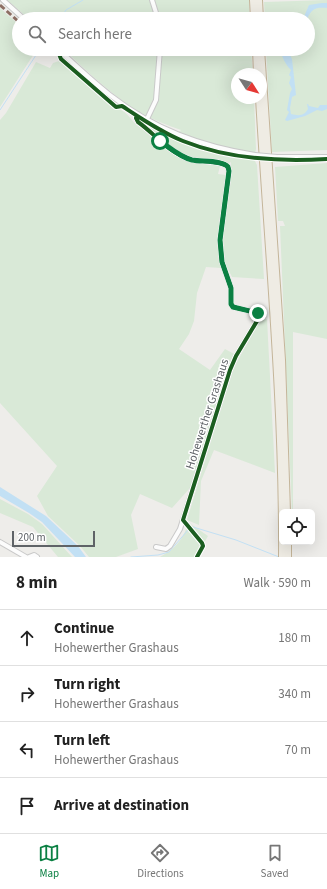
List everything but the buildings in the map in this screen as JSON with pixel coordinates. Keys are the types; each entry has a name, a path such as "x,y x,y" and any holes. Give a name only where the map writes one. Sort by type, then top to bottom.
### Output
{"highway":[{"path":"253,0 254,12"},
{"path":"259,0 260,12"},
{"path":"256,56 257,68"},
{"path":"261,56 282,353 288,509"},
{"path":"259,104 277,361 282,498 288,557"},
{"path":"282,557 286,546"}],"street":[{"path":"3,0 16,12"},
{"path":"152,0 156,12"},
{"path":"66,56 110,95 138,114 168,131 190,140 218,148 255,155 277,157 327,157"},
{"path":"147,119 156,100 159,56"},
{"name":"Hohewerther Grashaus","path":"138,114 136,118 138,122 180,155 198,161 222,163 228,167 229,171 220,240 222,262 231,288 231,304 233,307 258,313 260,316 236,356 230,370 180,529 170,546 166,549 156,547"},
{"path":"0,542 26,557"},
{"path":"29,557 34,555 37,557"}],"green space":[{"path":"7,0 249,0 250,12 21,12"},
{"path":"327,0 327,150 272,152 266,56 315,56 315,12 265,12 264,2"},
{"path":"0,8 12,19 12,56 33,56 0,107"},
{"path":"71,56 252,56 253,68 231,68 231,104 254,104 256,149 254,159 257,165 264,279 232,277 225,263 223,240 231,162 225,167 220,166 218,174 226,175 218,240 221,268 206,267 197,293 194,321 189,334 179,349 210,370 225,349 236,355 227,372 190,488 172,508 140,494 131,515 138,549 116,557 89,557 80,546 48,516 37,496 57,466 0,403 0,120 6,113 36,62 50,68 53,63 59,61 114,108 123,111 137,126 141,128 147,124 173,137 181,130 150,118 115,95"},
{"path":"327,163 327,339 293,332 293,509 280,226 285,226 283,221 278,221 275,167"},
{"path":"267,319 275,473 214,450 201,481 199,525 187,520 232,371 260,320"},
{"path":"0,499 28,514 42,524 72,557 58,557 33,527 0,513"},
{"path":"188,522 208,536 196,557 160,557 175,547 182,538"}],"water":[{"path":"327,3 327,8 320,8 311,12 306,12 309,5"},
{"path":"282,56 290,56 292,59 296,95 292,97 290,108 291,114 303,114 308,109 307,104 318,108 320,105 327,105 327,109 322,111 317,110 305,116 287,121 285,120 289,112 287,110 292,89 289,83 291,77 289,75 291,70"},
{"path":"0,487 46,516 78,546 86,557 75,557 42,522 0,496"}],"waterway":[{"path":"65,12 83,0"},
{"path":"0,110 35,56"},
{"path":"193,527 236,540 279,557"},
{"path":"131,557 158,555 169,552 188,530"}],"marked path":[{"path":"0,5 12,16"}],"cycle path":[{"path":"60,56 61,59 116,107 122,106 159,129 183,141 218,152 254,158 291,160 327,159"},
{"path":"137,116 136,118 138,122 181,156 193,160 220,163 228,167 229,171 220,240 222,262 231,288 231,304 233,307 258,313 260,316 236,356 230,370 183,520 202,543 203,546 197,557"}],"route":[{"path":"160,141 190,160 222,163 226,164 228,167 229,171 220,240 222,262 231,288 230,300 233,307 258,313"}]}
